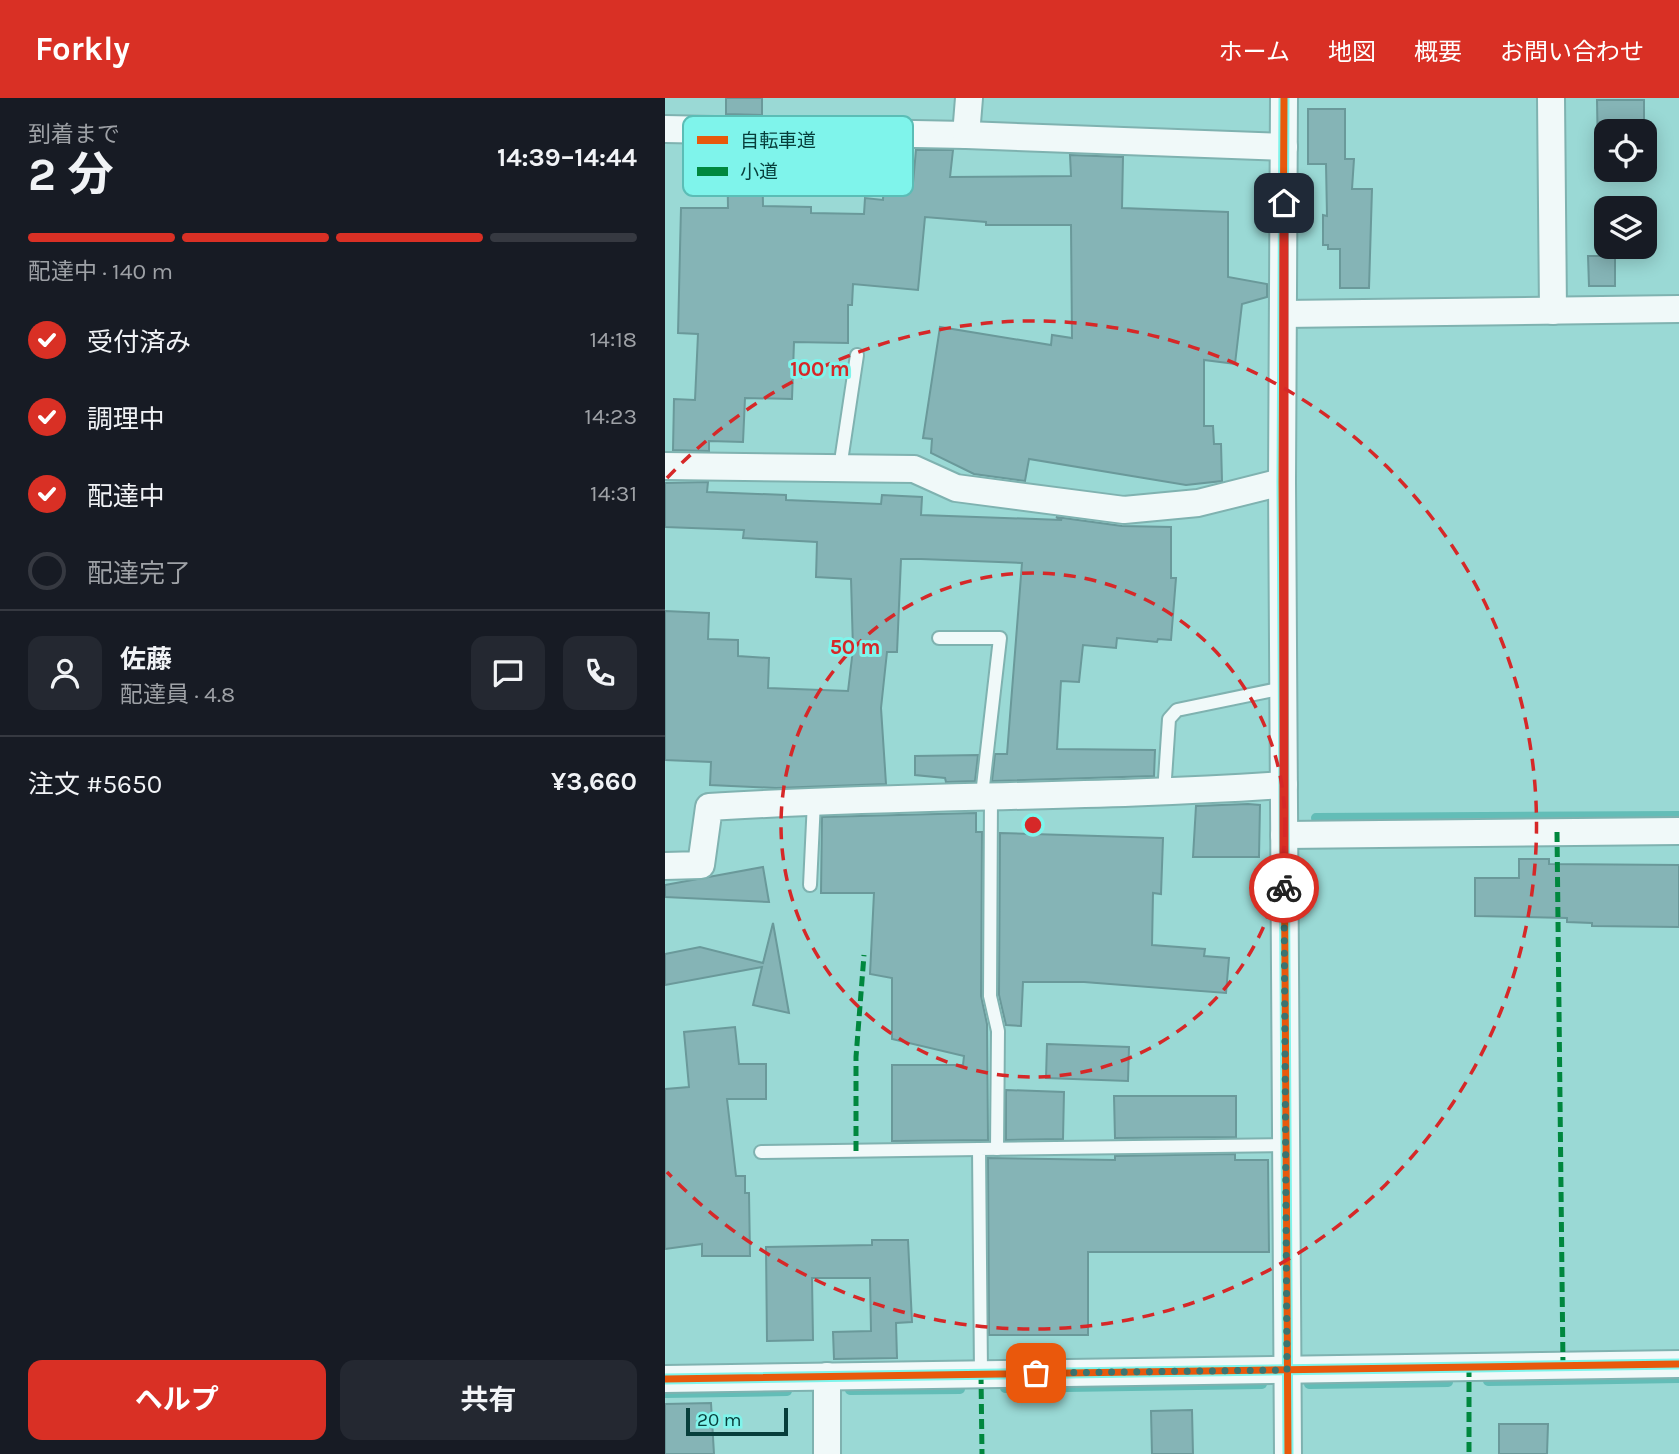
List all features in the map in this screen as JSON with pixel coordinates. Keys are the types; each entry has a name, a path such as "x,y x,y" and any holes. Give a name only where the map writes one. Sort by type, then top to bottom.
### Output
{"street":[{"path":"966,135 969,98"},
{"path":"1284,98 1282,482 1288,1454"},
{"path":"1551,98 1552,311"},
{"path":"665,129 683,129"},
{"path":"913,134 1284,147"},
{"path":"1283,314 1679,309"},
{"path":"665,466 914,469 956,488 1124,510 1198,503 1282,482"},
{"path":"665,866 701,865 709,807 987,795 1164,793 1284,785"},
{"path":"1284,835 1679,831"},
{"path":"665,1379 1679,1364"},
{"path":"827,1377 827,1454"}],"lane":[{"path":"840,468 857,355"},
{"path":"939,638 1000,638 987,795 990,996 997,1031 997,1149"},
{"path":"1164,793 1169,719 1177,710 1283,688"},
{"path":"810,885 814,801"},
{"path":"761,1152 1285,1146"},
{"path":"979,1149 981,1374"}],"building":[{"path":"726,98 762,98 762,115 726,114"},
{"path":"1597,100 1644,100 1644,119 1597,119"},
{"path":"1308,109 1345,109 1345,159 1354,159 1352,189 1372,189 1369,288 1340,288 1340,249 1328,249 1328,245 1323,245 1323,215 1327,216 1326,164 1308,164"},
{"path":"916,150 953,150 950,177 1071,176 1070,155 1123,157 1122,208 1228,212 1228,277 1267,284 1267,297 1242,304 1235,364 1204,360 1204,426 1213,426 1214,444 1221,444 1222,481 1186,485 1029,459 1025,481 974,474 931,453 932,439 923,438 940,327 1051,345 1052,335 1072,338 1071,225 986,225 986,222 925,217 918,290 853,284 852,305 848,305 848,343 794,342 792,399 745,398 743,442 709,441 709,451 673,450 674,399 695,400 698,334 678,333 681,208 728,208 728,196 763,196 763,206 811,207 811,213 864,214 865,198 883,200 883,196 913,196"},
{"path":"1588,256 1594,256 1594,259 1615,259 1615,286 1589,286"},
{"path":"708,482 707,492 786,495 786,500 881,504 882,495 922,497 921,515 1062,520 1056,517 1122,526 1171,527 1171,578 1176,578 1171,640 1158,639 1157,642 1117,638 1116,648 1083,645 1079,682 1061,681 1057,749 1155,750 1154,776 992,781 995,754 1007,754 1022,563 921,559 901,559 897,652 887,652 881,708 886,784 776,788 710,785 711,762 665,760 665,611 709,613 708,639 738,640 738,656 769,658 768,688 848,691 853,649 851,579 816,577 817,542 743,538 744,530 665,527 665,483"},
{"path":"978,755 975,781 946,782 945,778 915,775 915,756"},
{"path":"1260,805 1259,857 1193,857 1196,806"},
{"path":"976,813 976,832 982,832 981,996 987,1024 988,1140 892,1141 892,1065 963,1065 964,1056 892,1039 892,978 870,974 874,893 821,893 822,817"},
{"path":"1000,833 1163,838 1161,894 1153,893 1152,945 1205,949 1204,956 1229,958 1226,993 1084,982 1023,982 1021,1026 1006,1025 999,995"},
{"path":"1519,859 1549,859 1549,864 1679,865 1679,927 1592,926 1592,923 1567,922 1567,918 1475,916 1475,878 1519,878"},
{"path":"763,867 769,902 665,897 665,885"},
{"path":"773,923 789,1013 753,1005 762,967 665,985 665,954 700,947 763,963"},
{"path":"735,1027 739,1064 766,1064 766,1099 727,1099 736,1176 745,1176 745,1193 749,1193 750,1256 702,1256 702,1244 665,1249 665,1089 689,1087 684,1032"},
{"path":"1047,1044 1129,1047 1128,1081 1046,1078"},
{"path":"1006,1090 1064,1092 1063,1139 1006,1140"},
{"path":"1114,1096 1236,1096 1236,1137 1115,1138"},
{"path":"1235,1154 1235,1160 1268,1160 1269,1252 1088,1252 1088,1335 989,1335 988,1158 1115,1160 1115,1156"},
{"path":"872,1240 908,1240 912,1322 896,1323 897,1358 834,1359 833,1332 871,1331 870,1278 812,1278 813,1340 767,1341 766,1247 872,1245"},
{"path":"711,1403 714,1454 665,1454 665,1404"},
{"path":"1192,1410 1193,1454 1152,1454 1151,1411"},
{"path":"1499,1424 1548,1424 1547,1454 1499,1454"}],"waterway":[{"path":"1316,818 1679,816"},
{"path":"1488,1381 1679,1378"},
{"path":"1309,1384 1448,1382"},
{"path":"1005,1388 1262,1384"},
{"path":"850,1390 960,1389"},
{"path":"665,1393 787,1391"}],"marked path":[{"path":"1557,832 1563,1366"},
{"path":"856,1151 856,1057 864,955"},
{"path":"1469,1367 1469,1454"},
{"path":"981,1374 982,1454"}],"cycle path":[{"path":"1284,98 1282,482 1288,1454"},
{"path":"665,1379 1679,1364"}],"way so far":[{"path":"1036,1373 1287,1370 1284,888"}],"route":[{"path":"1284,203 1284,888"}]}
